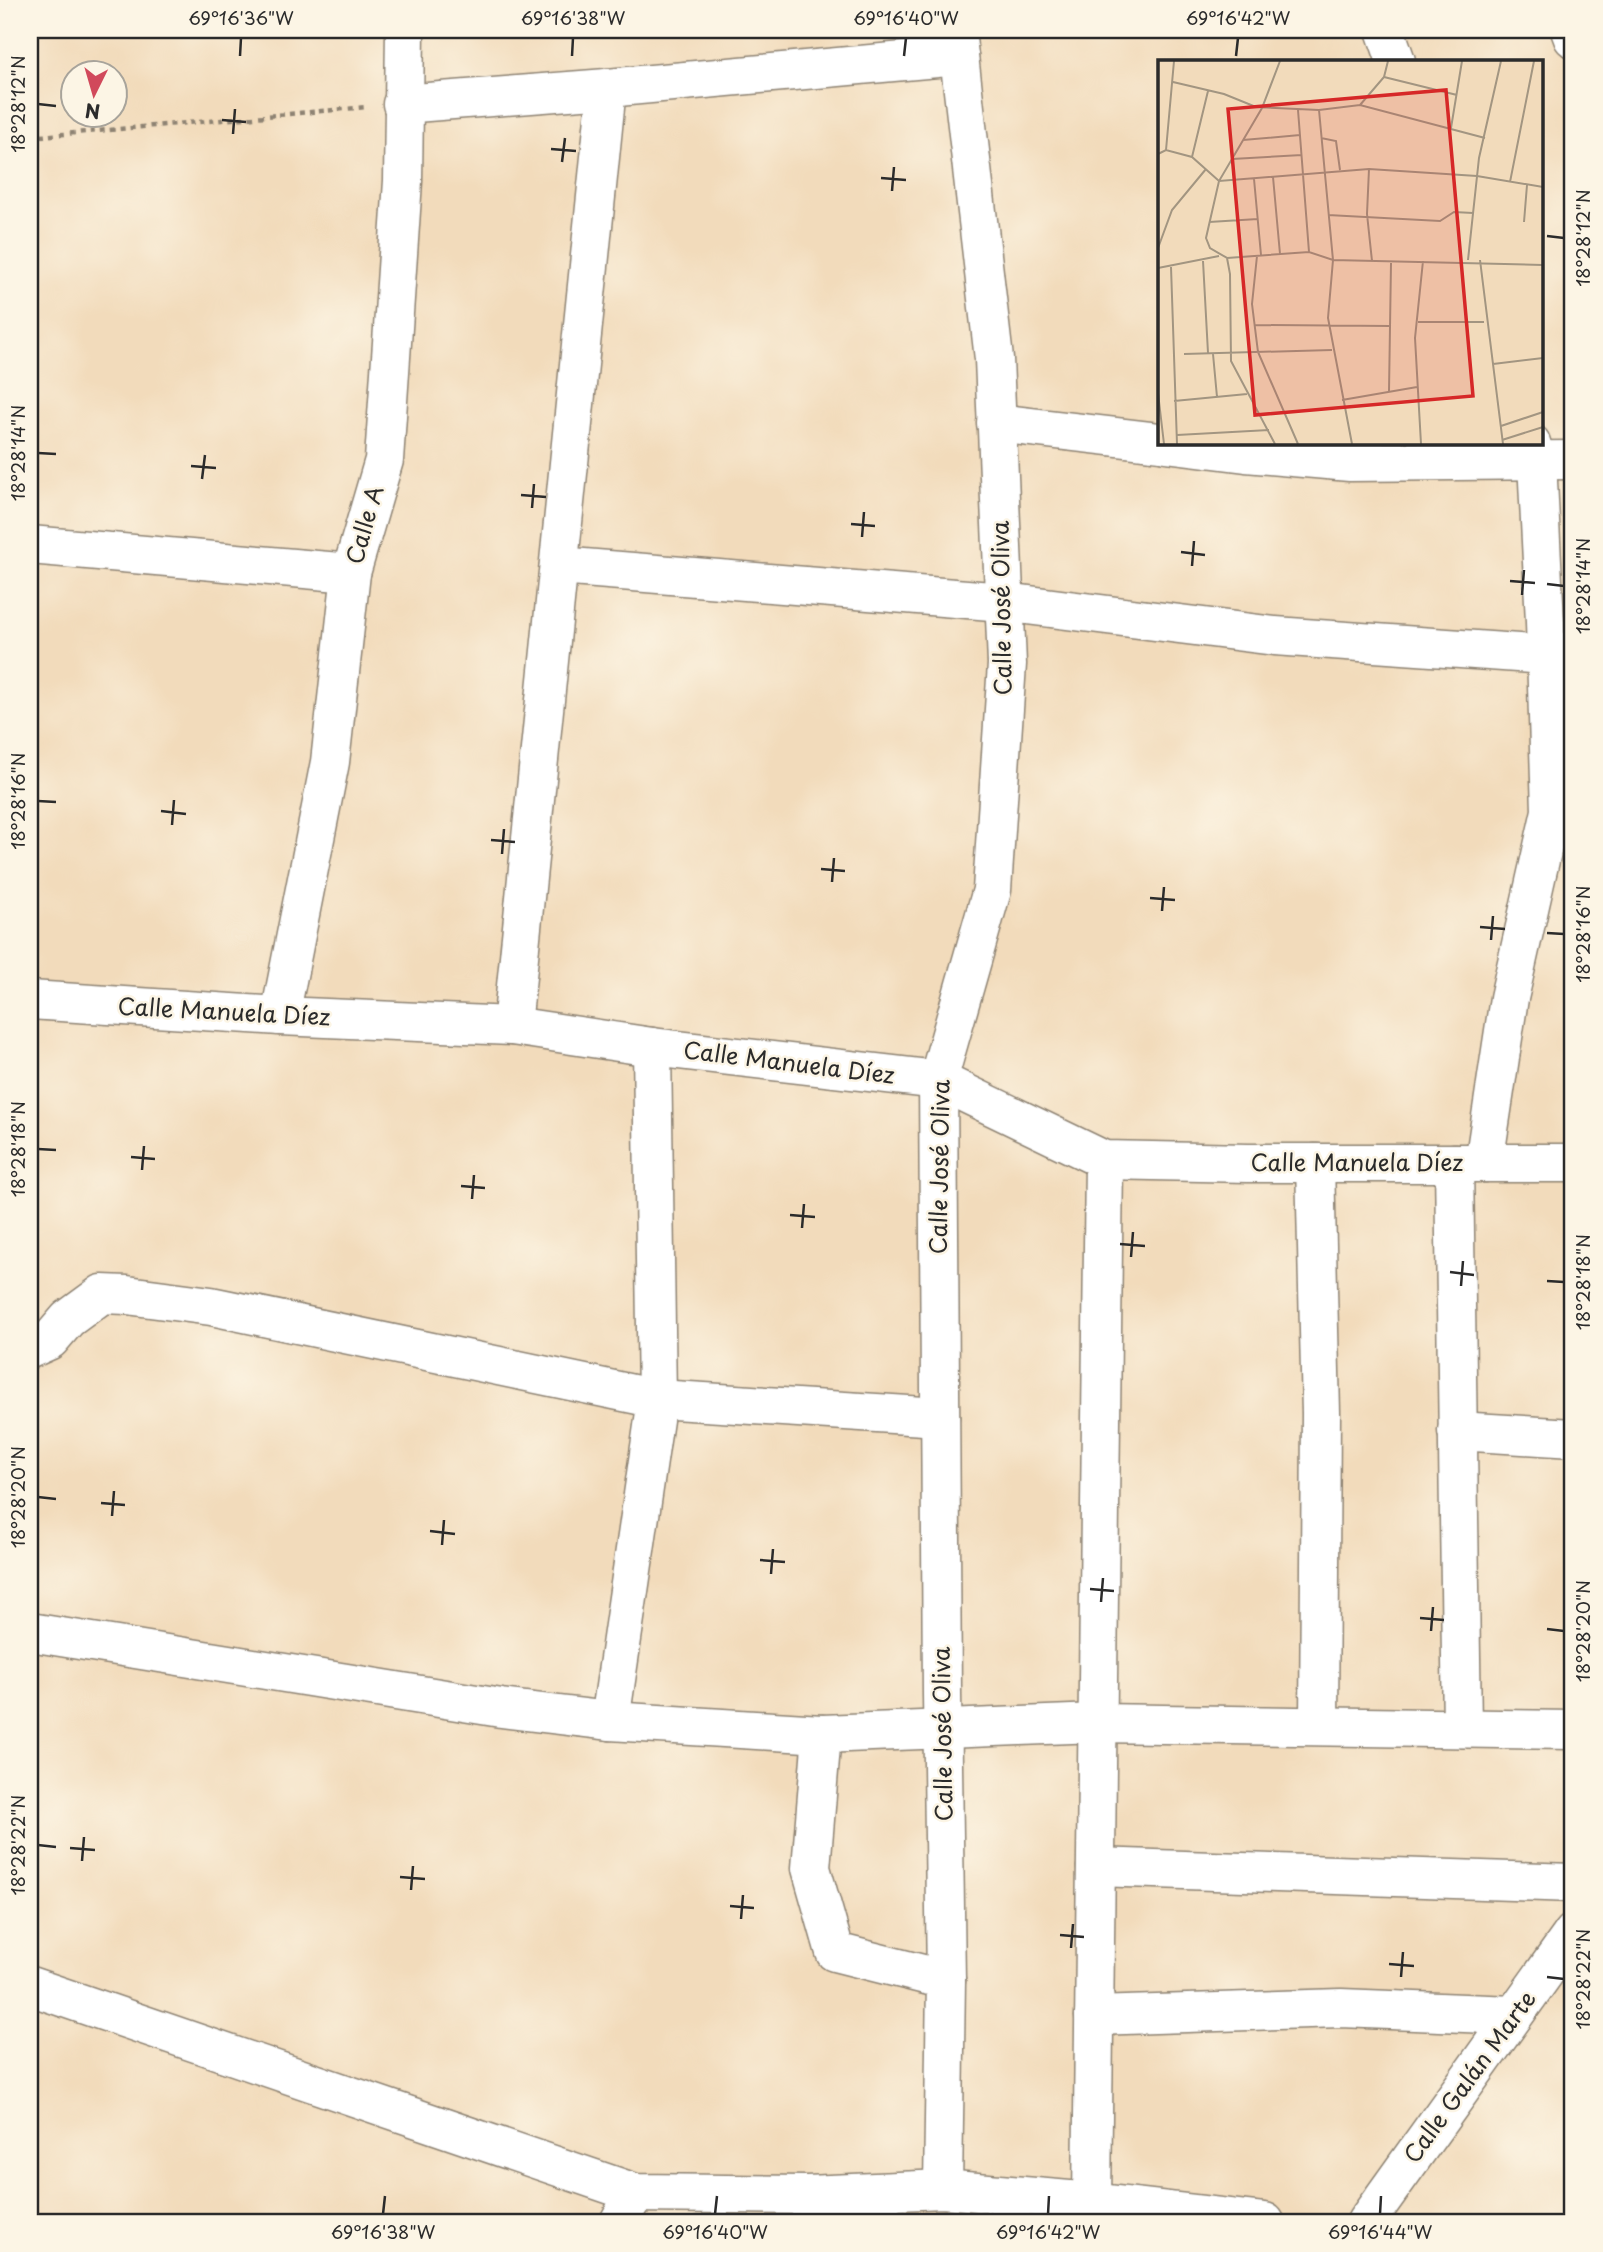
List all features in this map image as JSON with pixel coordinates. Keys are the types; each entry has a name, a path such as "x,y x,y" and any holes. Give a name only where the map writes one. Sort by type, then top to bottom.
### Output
{"street":[{"name":"Calle A","path":"279,1016 330,762 351,573 384,460 403,181 405,30"},
{"path":"1385,30 1396,60"},
{"path":"1570,30 1573,38"},
{"path":"402,104 607,88 958,43"},
{"name":"Calle José Oliva","path":"943,2189 946,1980 938,1080 992,890 1007,664 994,359 958,43"},
{"path":"512,1026 607,88"},
{"path":"996,423 1158,442"},
{"path":"1174,444 1350,462 1547,454 1546,655 1551,811 1469,1163 1457,1431 1462,1727"},
{"path":"30,545 351,573"},
{"path":"559,566 1004,603 1275,636 1546,655"},
{"name":"Calle Manuela Díez","path":"30,1000 279,1016 512,1026 652,1047 938,1080 1104,1160 1573,1163"},
{"path":"610,1721 657,1399 652,1047"},
{"path":"1092,2202 1104,1160"},
{"path":"1315,1163 1321,1413 1319,1725"},
{"path":"30,1349 50,1340 68,1319 102,1294 211,1306 657,1399 940,1417"},
{"path":"1457,1431 1573,1438"},
{"path":"30,1632 501,1708 610,1721 822,1734 1097,1723 1573,1730"},
{"path":"822,1734 811,1868 835,1952 946,1980"},
{"path":"1096,1867 1573,1883"},
{"name":"Calle Galán Marte","path":"1366,2222 1573,1933"},
{"path":"30,1986 627,2208 807,2195 943,2189 1092,2202 1265,2222"},
{"path":"1094,2016 1341,2008 1514,2015"}],"path":[{"path":"30,137 402,104"}]}
